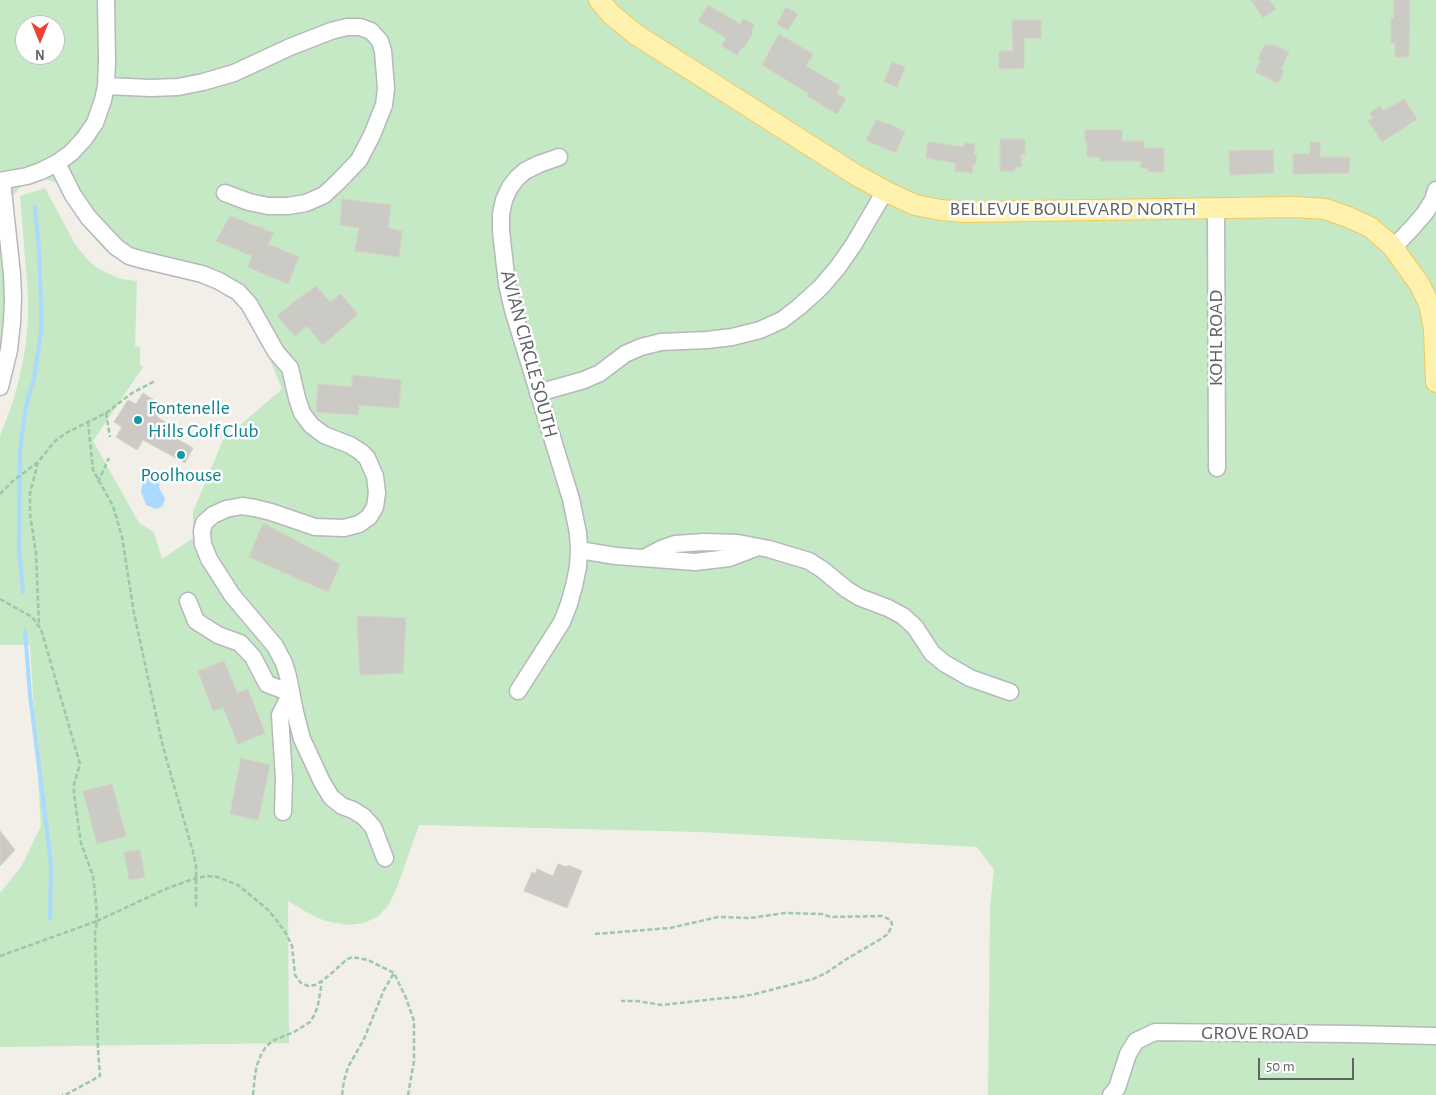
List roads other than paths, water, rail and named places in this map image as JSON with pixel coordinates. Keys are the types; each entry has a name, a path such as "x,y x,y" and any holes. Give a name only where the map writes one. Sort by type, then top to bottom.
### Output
{"main road":[{"name":"BELLEVUE BOULEVARD NORTH","path":"599,0 611,14 636,34 855,174 885,192 915,205 964,212 1294,207 1325,209 1370,227 1393,248 1420,285 1429,304 1434,329 1436,382"}],"street":[{"path":"0,387 9,350 12,322 12,274 1,181 34,174 57,163 71,153 95,123 106,86 106,0"},
{"path":"106,86 150,88 203,82 234,73 290,47 347,26 360,26 371,31 380,41 383,51 386,88 384,105 359,160 324,195 306,203 288,206 268,206 248,202 225,193"},
{"name":"AVIAN CIRCLE SOUTH","path":"518,691 562,622 574,586 579,550 573,508 513,310 507,284 501,239 501,214 504,200 517,178 525,171 539,164 559,157"},
{"path":"57,163 73,195 88,217 116,247 129,256 202,274 238,292 250,304 276,352 290,368 302,413 311,425 324,435 350,445 367,458 375,476 377,494 375,507 369,517 358,524 344,528 315,527 271,512 242,506 226,509 204,523 202,544 209,559 232,594 275,646 284,663 302,739 322,782 331,797 342,806 364,817 373,827 385,858"},
{"path":"538,393 584,380 600,373 625,354 661,342 732,337 760,330 782,320 821,287 838,267 885,192"},
{"path":"1393,248 1415,225 1434,199"},
{"name":"KOHL ROAD","path":"1216,208 1217,468"},
{"path":"579,550 644,558 675,544 688,542 738,543 810,561 859,597 903,616 915,627 932,653 944,664 970,678 1010,692"},
{"path":"188,601 196,621 218,634 240,643 253,657 266,684 291,693"},
{"path":"283,812 284,779 280,715 291,693"},
{"name":"GROVE ROAD","path":"1111,1095 1117,1088 1128,1054 1136,1041 1155,1032 1436,1036"}],"water":[{"path":"153,474 160,476 159,488 165,498 163,506 156,509 146,505 141,492 144,481"}],"waterway":[{"path":"23,592 19,549 20,452 27,402 34,379 41,331 39,250 35,207"},
{"path":"25,631 30,695 51,865 50,919"}],"place":[{"name":"Fontenelle Hills Golf Club","path":"138,420"},
{"name":"Poolhouse","path":"181,455"}]}
